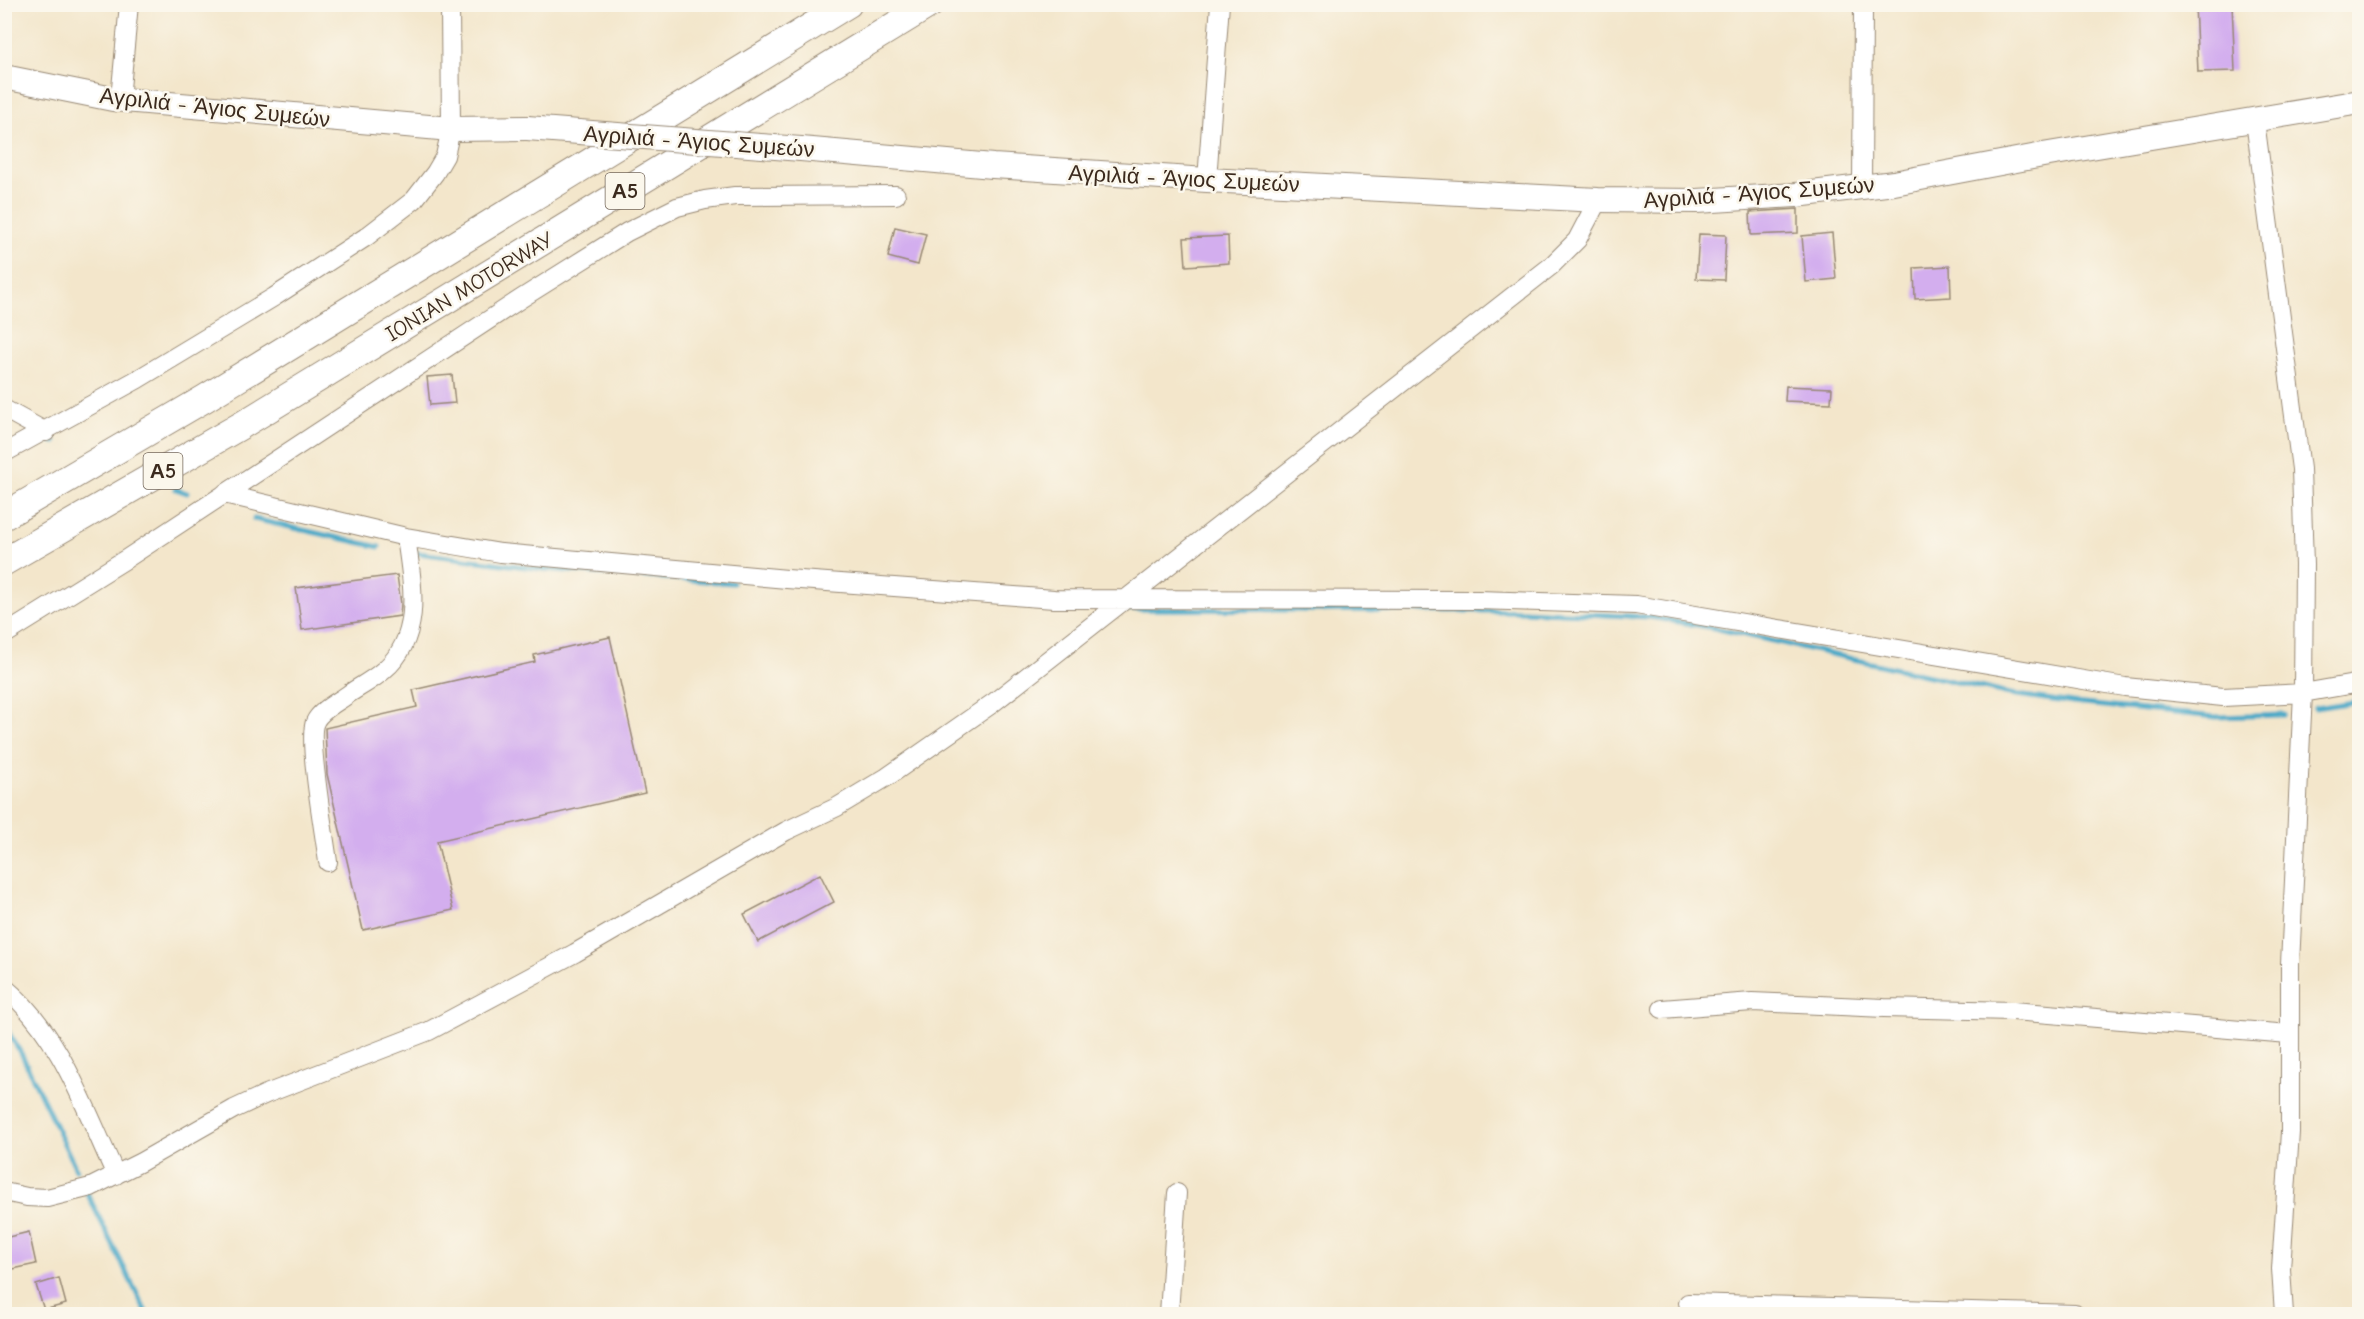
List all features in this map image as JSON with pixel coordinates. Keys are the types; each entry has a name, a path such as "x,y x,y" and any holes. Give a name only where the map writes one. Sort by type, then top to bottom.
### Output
{"highway":[{"name":"IONIAN MOTORWAY","path":"4,516 204,399 848,4"},
{"name":"IONIAN MOTORWAY","path":"4,562 242,425 930,4"}],"main road":[{"name":"Αγριλιά - Άγιος Συμεών","path":"4,77 120,99 452,129 527,128 993,166 1207,180 1598,200 1697,201 1796,195 1862,187 2360,102"}],"street":[{"path":"120,99 129,4"},
{"path":"4,453 46,432 274,297 366,237 414,200 435,174 445,156 452,129 450,4"},
{"path":"1207,180 1220,4"},
{"path":"1862,187 1863,4"},
{"path":"2255,121 2301,470 2304,565 2303,693 2290,964 2290,1132 2281,1269 2284,1314"},
{"path":"4,635 522,298 627,232 677,207 735,196 897,195"},
{"path":"4,1192 46,1198 91,1187 266,1094 429,1031 575,953 786,831 837,807 887,777 993,703 1551,266 1576,240 1598,200"},
{"path":"4,409 46,432"},
{"path":"224,494 406,537 501,553 901,589 1054,598 1478,600 1636,605 2126,687 2223,697 2303,693 2360,683"},
{"path":"328,862 316,769 313,734 315,722 326,711 385,670 402,648 411,624 414,598 406,537"},
{"path":"4,987 22,1002 48,1035 116,1175"},
{"path":"1662,1009 1752,1002 2013,1011 2289,1034"},
{"path":"1169,1314 1177,1193"},
{"path":"1688,1303 2075,1314"}],"building":[{"path":"2195,4 2232,4 2235,71 2198,72"},
{"path":"1798,209 1798,233 1751,235 1750,212"},
{"path":"895,227 926,234 918,265 888,257"},
{"path":"1832,233 1836,279 1806,282 1802,236"},
{"path":"1699,234 1726,235 1724,280 1696,279"},
{"path":"1228,236 1229,263 1186,266 1184,238"},
{"path":"1950,266 1951,297 1915,299 1914,268"},
{"path":"452,375 455,403 430,405 427,377"},
{"path":"1786,386 1832,388 1831,403 1785,401"},
{"path":"397,575 401,604 400,616 302,630 296,588"},
{"path":"610,637 645,793 437,841 453,910 363,930 327,774 325,728 417,707 413,690 535,662 534,655"},
{"path":"820,874 834,902 758,942 744,914"},
{"path":"29,1232 36,1264 4,1271 4,1238"},
{"path":"59,1278 66,1304 44,1310 36,1285"}],"waterway":[{"path":"44,439 55,442"},
{"path":"176,489 187,493"},
{"path":"254,519 379,547"},
{"path":"418,553 541,569 733,583"},
{"path":"1124,609 1523,611 1650,617 1714,628 2010,694 2073,703 2216,717 2284,715"},
{"path":"2315,708 2360,701"},
{"path":"4,1025 22,1055 76,1169"},
{"path":"86,1191 147,1314"}]}
